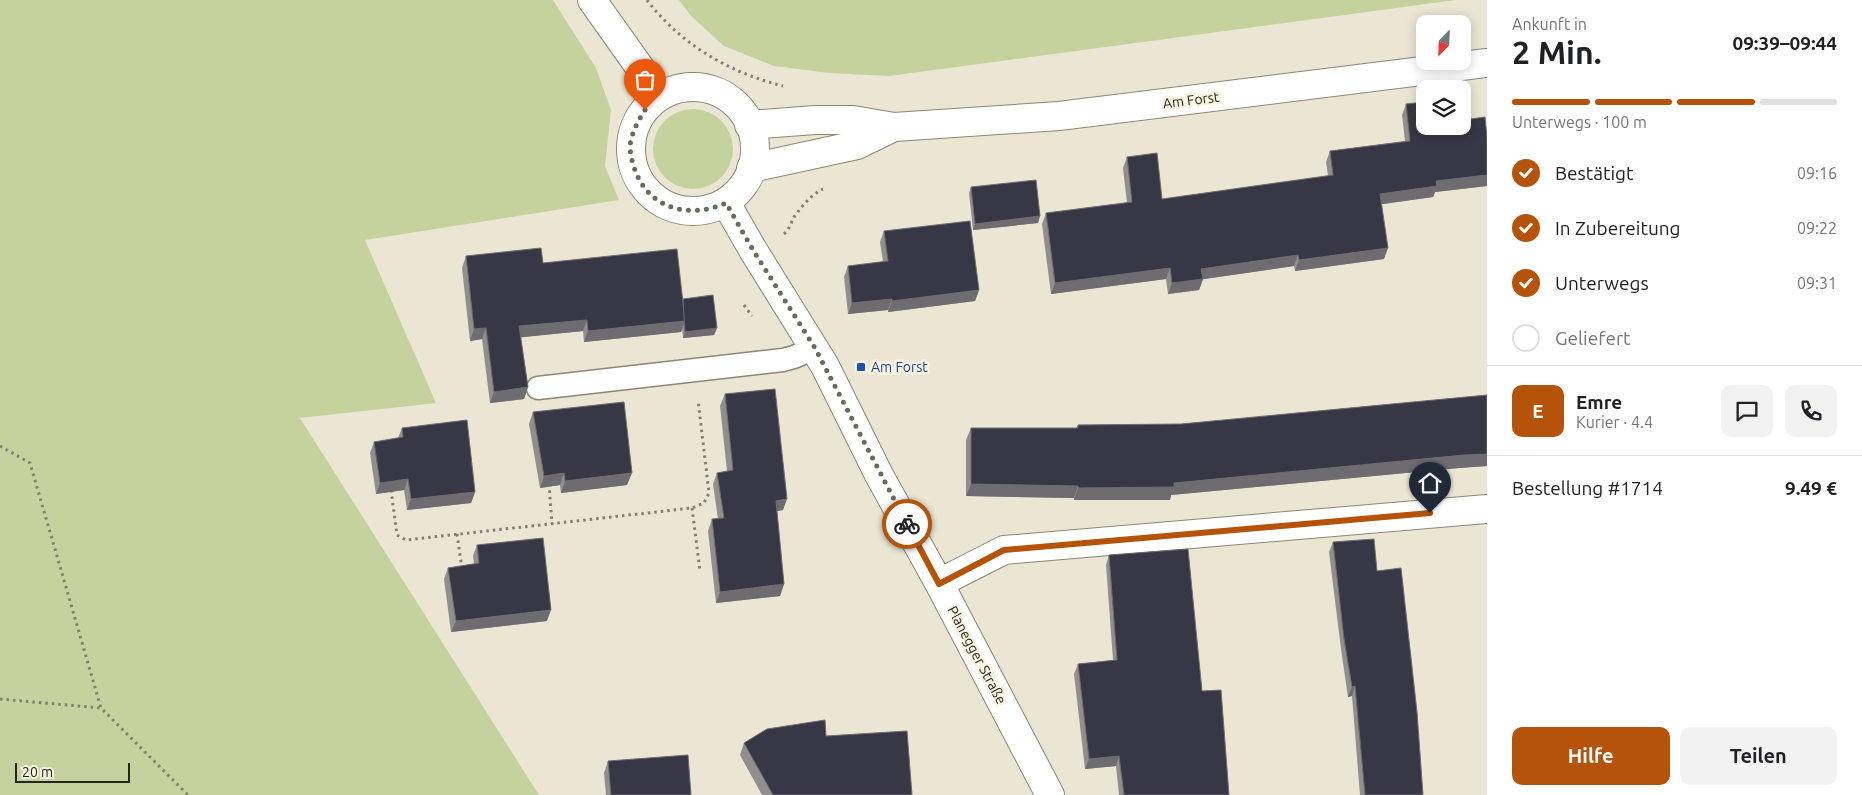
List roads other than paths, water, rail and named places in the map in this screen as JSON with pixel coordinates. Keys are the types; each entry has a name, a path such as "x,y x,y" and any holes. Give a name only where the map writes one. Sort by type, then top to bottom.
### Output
{"street":[{"path":"592,0 660,96"},
{"name":"Am Forst","path":"750,126 815,120 853,120 894,128 1059,116 1487,63"},
{"path":"698,87 718,92 735,103 750,126 754,139 754,160 746,180 733,197 715,208 694,211 673,209 654,199 641,184 632,166 630,146 635,126 645,110 660,96 678,88 698,87"},
{"name":"Am Forst","path":"751,168 857,145 894,128"},
{"name":"Planegger Straße","path":"726,203 753,250 815,348 879,474 1050,795"},
{"path":"939,584 1004,550 1487,508"}],"lane":[{"path":"538,388 782,360 815,348"}],"place":[{"name":"Am Forst","path":"861,367"}]}
